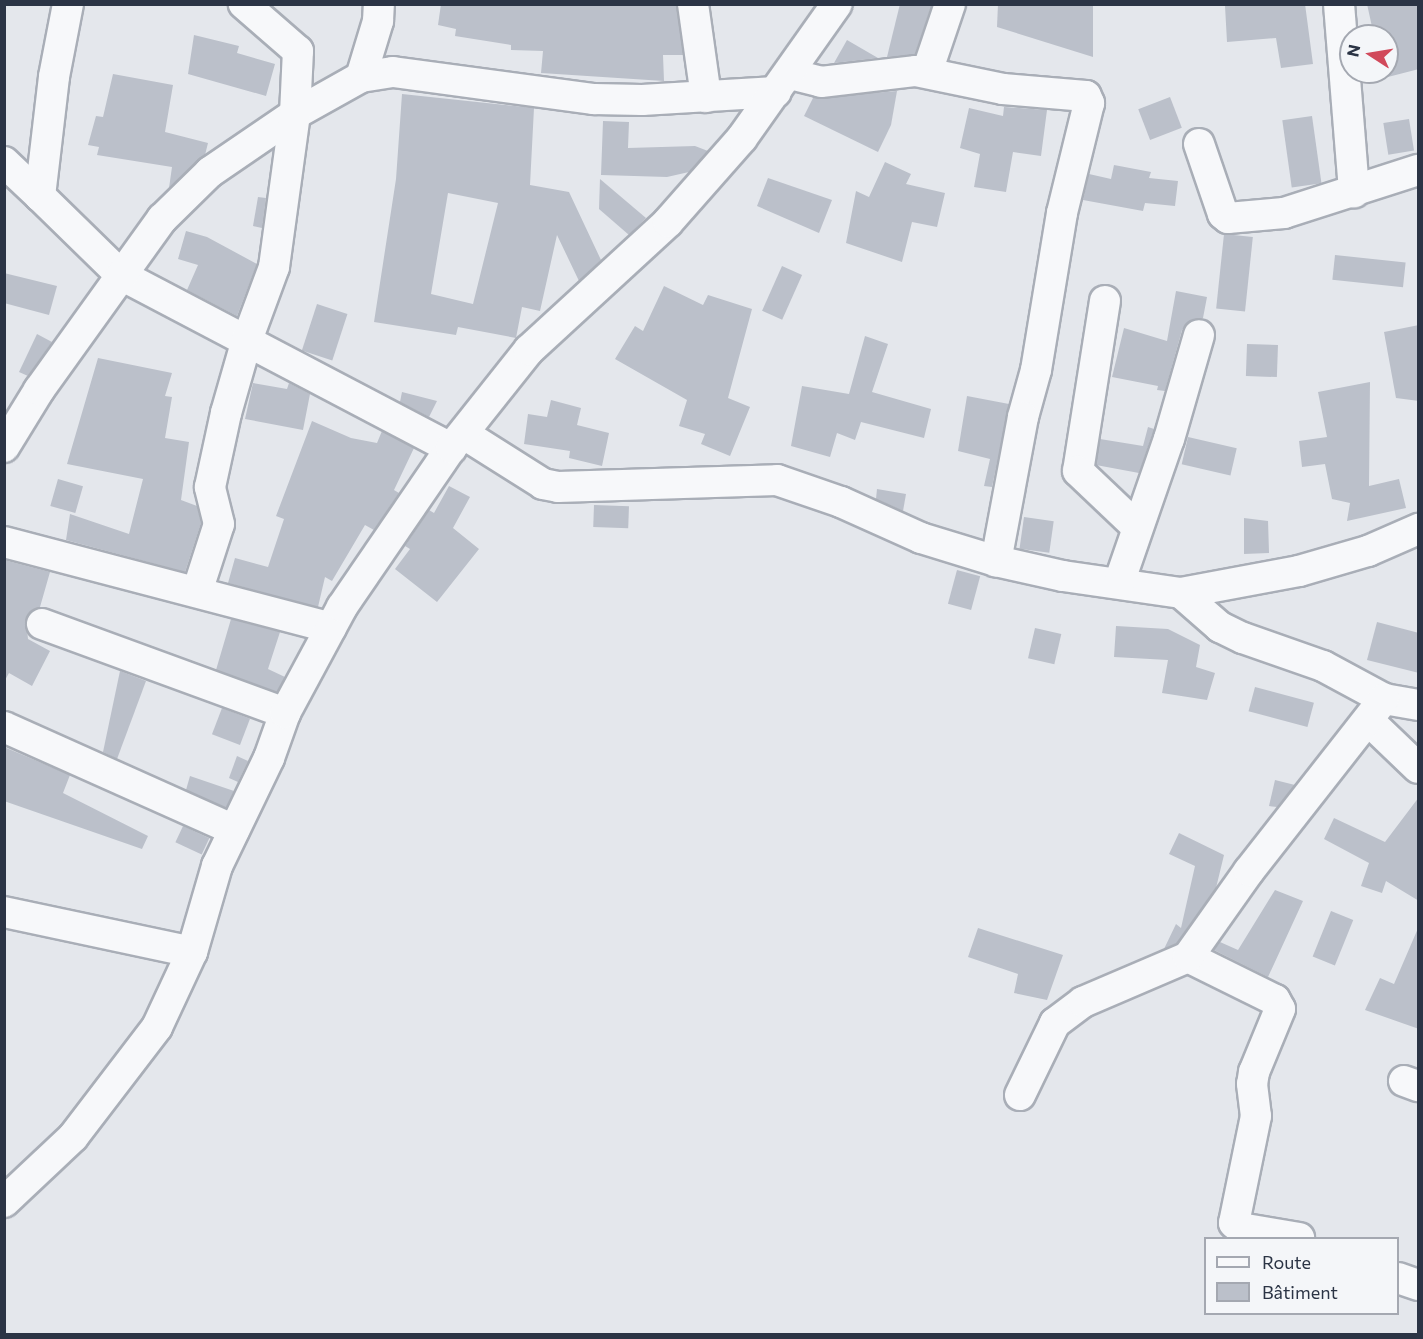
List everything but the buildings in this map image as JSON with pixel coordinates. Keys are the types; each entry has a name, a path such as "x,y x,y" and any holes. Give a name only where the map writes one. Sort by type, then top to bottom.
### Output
{"street":[{"path":"40,195 54,77 68,4"},
{"path":"197,591 219,524 210,487 247,340 274,267 295,114 298,51 244,4"},
{"path":"361,77 378,21 379,4"},
{"path":"693,4 706,97"},
{"path":"4,1202 59,1152 126,1072 157,1027 192,952 214,875 269,758 285,713 331,628 457,441 529,350 668,222 742,138 837,4"},
{"path":"927,72 950,4"},
{"path":"1339,4 1354,192"},
{"path":"6,441 162,219 210,172 295,114 361,77 393,72 523,92 594,99 706,97 783,83 821,82 927,72 1003,89 1081,93 1089,103 1062,213 1036,370 1023,417 996,561"},
{"path":"1199,144 1223,214 1228,218 1284,213 1419,170"},
{"path":"4,162 122,275 247,340 543,484 558,487 777,480 841,502 921,538 996,561 1063,576 1181,593 1299,571 1368,551 1419,529"},
{"path":"1104,301 1078,471 1137,527"},
{"path":"1119,584 1169,439 1199,335"},
{"path":"4,542 331,628"},
{"path":"1181,593 1220,627 1323,666 1376,709 1419,768"},
{"path":"42,624 285,713"},
{"path":"1020,1095 1055,1023 1083,1002 1188,957 1249,871 1376,709 1419,705"},
{"path":"4,727 234,830"},
{"path":"4,912 192,952"},
{"path":"1188,957 1275,1000 1280,1009 1252,1084 1256,1116 1234,1223 1240,1228 1288,1237"},
{"path":"1399,1278 1419,1285"}]}
